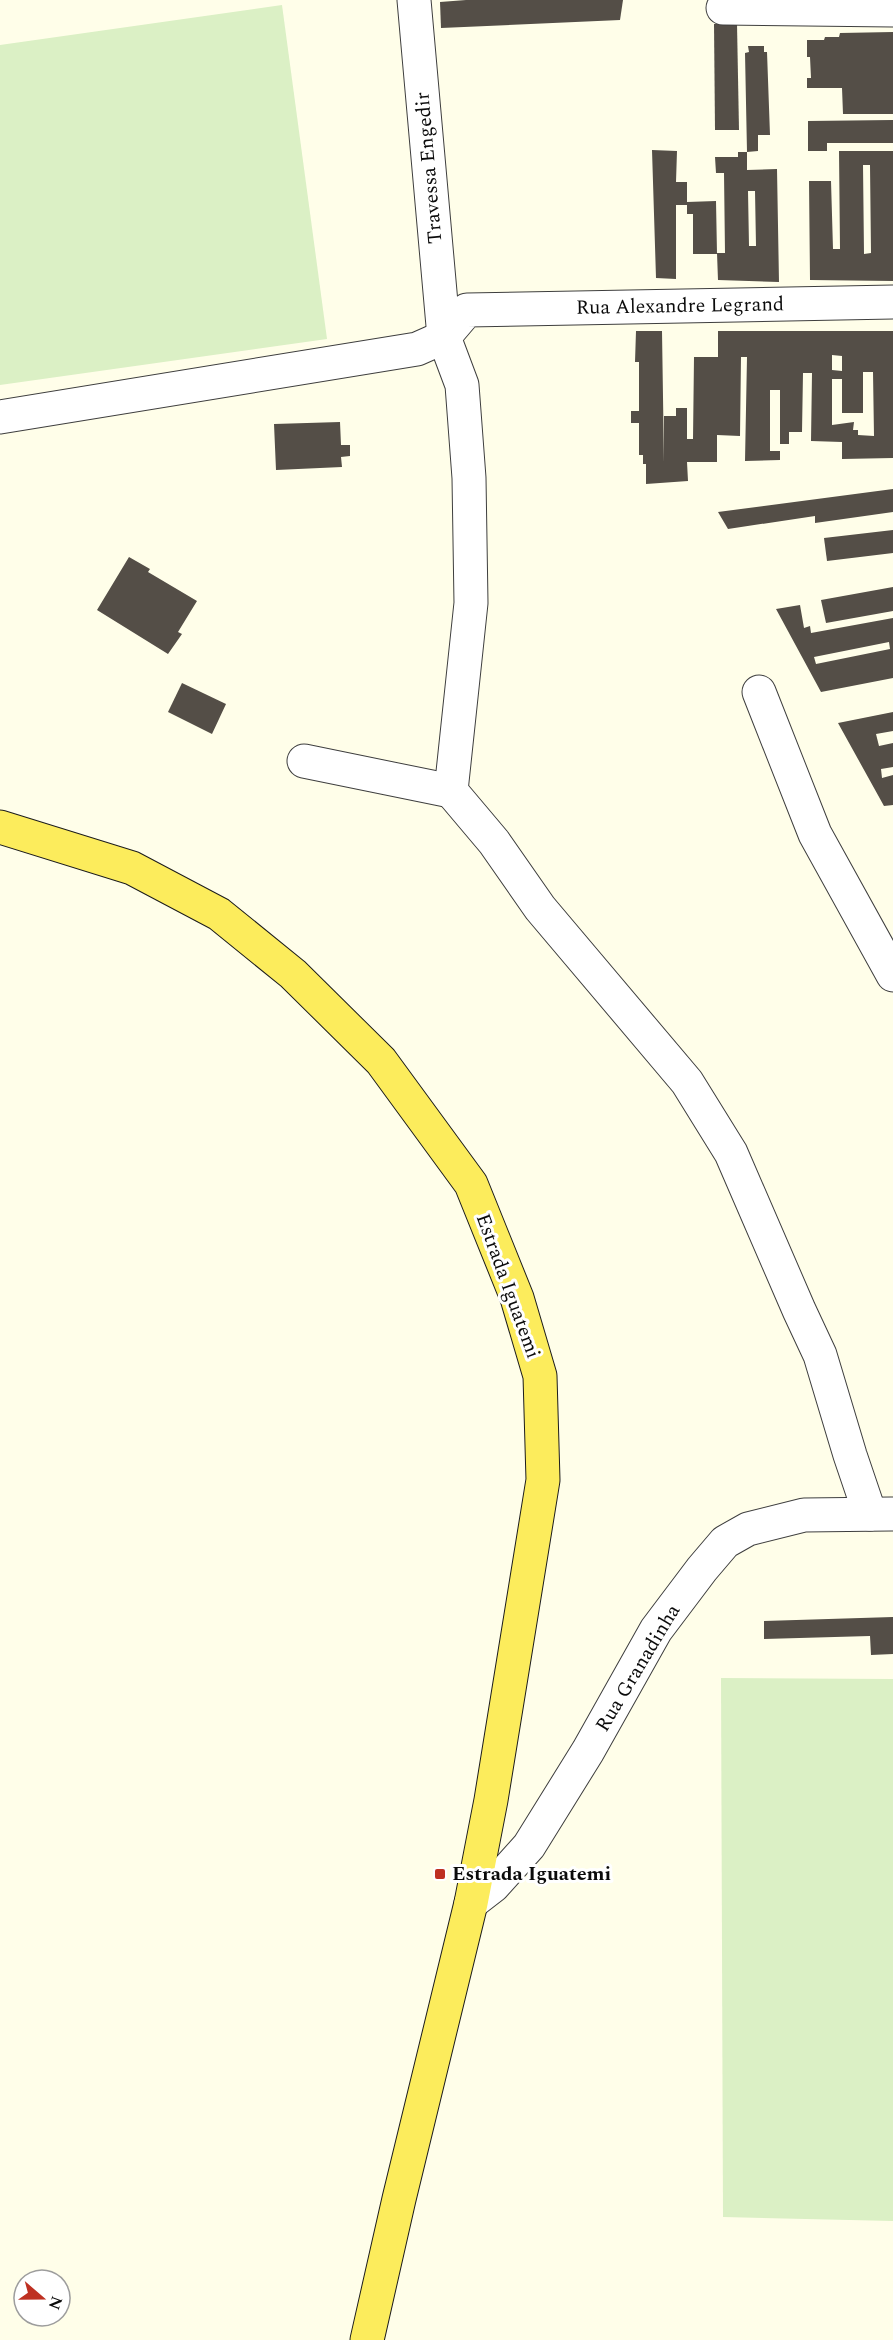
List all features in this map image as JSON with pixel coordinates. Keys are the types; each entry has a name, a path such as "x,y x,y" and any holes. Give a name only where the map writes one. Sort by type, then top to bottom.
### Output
{"main road":[{"name":"Estrada Iguatemi","path":"0,827 132,868 219,914 293,974 381,1061 471,1184 517,1298 540,1376 543,1480 491,1800 471,1903 401,2188 367,2340"}],"street":[{"name":"Travessa Engedir","path":"414,0 444,337 462,385 469,478 471,603 451,791"},
{"path":"723,8 893,10"},
{"name":"Rua Alexandre Legrand","path":"444,337 467,310 893,302"},
{"path":"0,417 417,349 444,337"},
{"path":"759,692 815,834 893,975"},
{"path":"304,761 451,791 494,842 540,908 687,1082 731,1153 820,1355 850,1455 882,1514"},
{"name":"Rua Granadinha","path":"471,1903 493,1887 530,1846 588,1751 656,1630 725,1542 747,1529 804,1515 882,1514"}],"green space":[{"path":"282,5 327,339 0,385 0,45"},
{"path":"721,1678 893,1679 893,2221 723,2217"}],"building":[{"path":"623,0 620,20 441,28 440,2"},
{"path":"714,24 737,24 739,130 715,130"},
{"path":"893,32 893,114 843,114 842,88 807,88 807,78 811,78 807,40 839,37 840,33"},
{"path":"748,46 764,46 764,52 767,52 770,135 758,135 758,151 747,152 745,53 749,52"},
{"path":"893,120 893,143 827,143 827,151 808,151 808,121"},
{"path":"652,150 677,151 676,182 687,182 687,202 716,201 717,254 693,254 693,214 687,214 687,205 676,205 676,279 656,278"},
{"path":"839,151 893,151 893,281 810,280 809,181 831,181 833,249 840,249","holes":["863,165 870,165 871,253 864,254"]},
{"path":"738,152 747,152 747,170 777,169 779,282 718,280 717,253 725,253 724,173 716,173 715,157 738,157","holes":["748,191 755,191 756,246 749,246"]},
{"path":"636,331 662,331 664,463 664,416 676,416 676,408 687,408 687,439 693,439 694,357 718,357 718,331 893,331 893,458 842,459 842,442 811,441 812,373 803,373 802,432 789,432 789,444 780,444 780,390 770,390 770,451 780,451 780,460 745,461 747,357 741,357 740,436 717,435 717,462 687,462 688,481 646,484 646,464 643,464 643,455 639,455 639,423 631,423 631,411 639,411 639,362 635,362","holes":["832,355 842,356 842,371 832,370","863,372 873,372 874,436 858,435 858,430 853,430 854,422 832,425 832,379 842,379 842,413 863,413"]},
{"path":"340,422 341,445 350,445 350,456 341,457 342,467 276,470 274,424"},
{"path":"893,489 893,512 815,523 815,516 728,529 718,512"},
{"path":"893,530 893,553 827,561 824,538"},
{"path":"129,557 150,569 148,572 197,601 178,632 182,634 168,654 97,610"},
{"path":"893,587 893,611 826,623 821,600"},
{"path":"800,605 804,628 810,626 811,633 893,618 893,678 821,692 776,609","holes":["889,642 890,649 816,664 814,657"]},
{"path":"182,683 226,704 212,734 168,712"},
{"path":"893,712 893,731 876,734 879,746 893,743 893,767 881,769 882,778 893,775 893,805 884,806 838,723"},
{"path":"893,1617 893,1654 871,1655 870,1636 764,1639 764,1621"}],"place":[{"name":"Estrada Iguatemi","path":"440,1874"}]}
